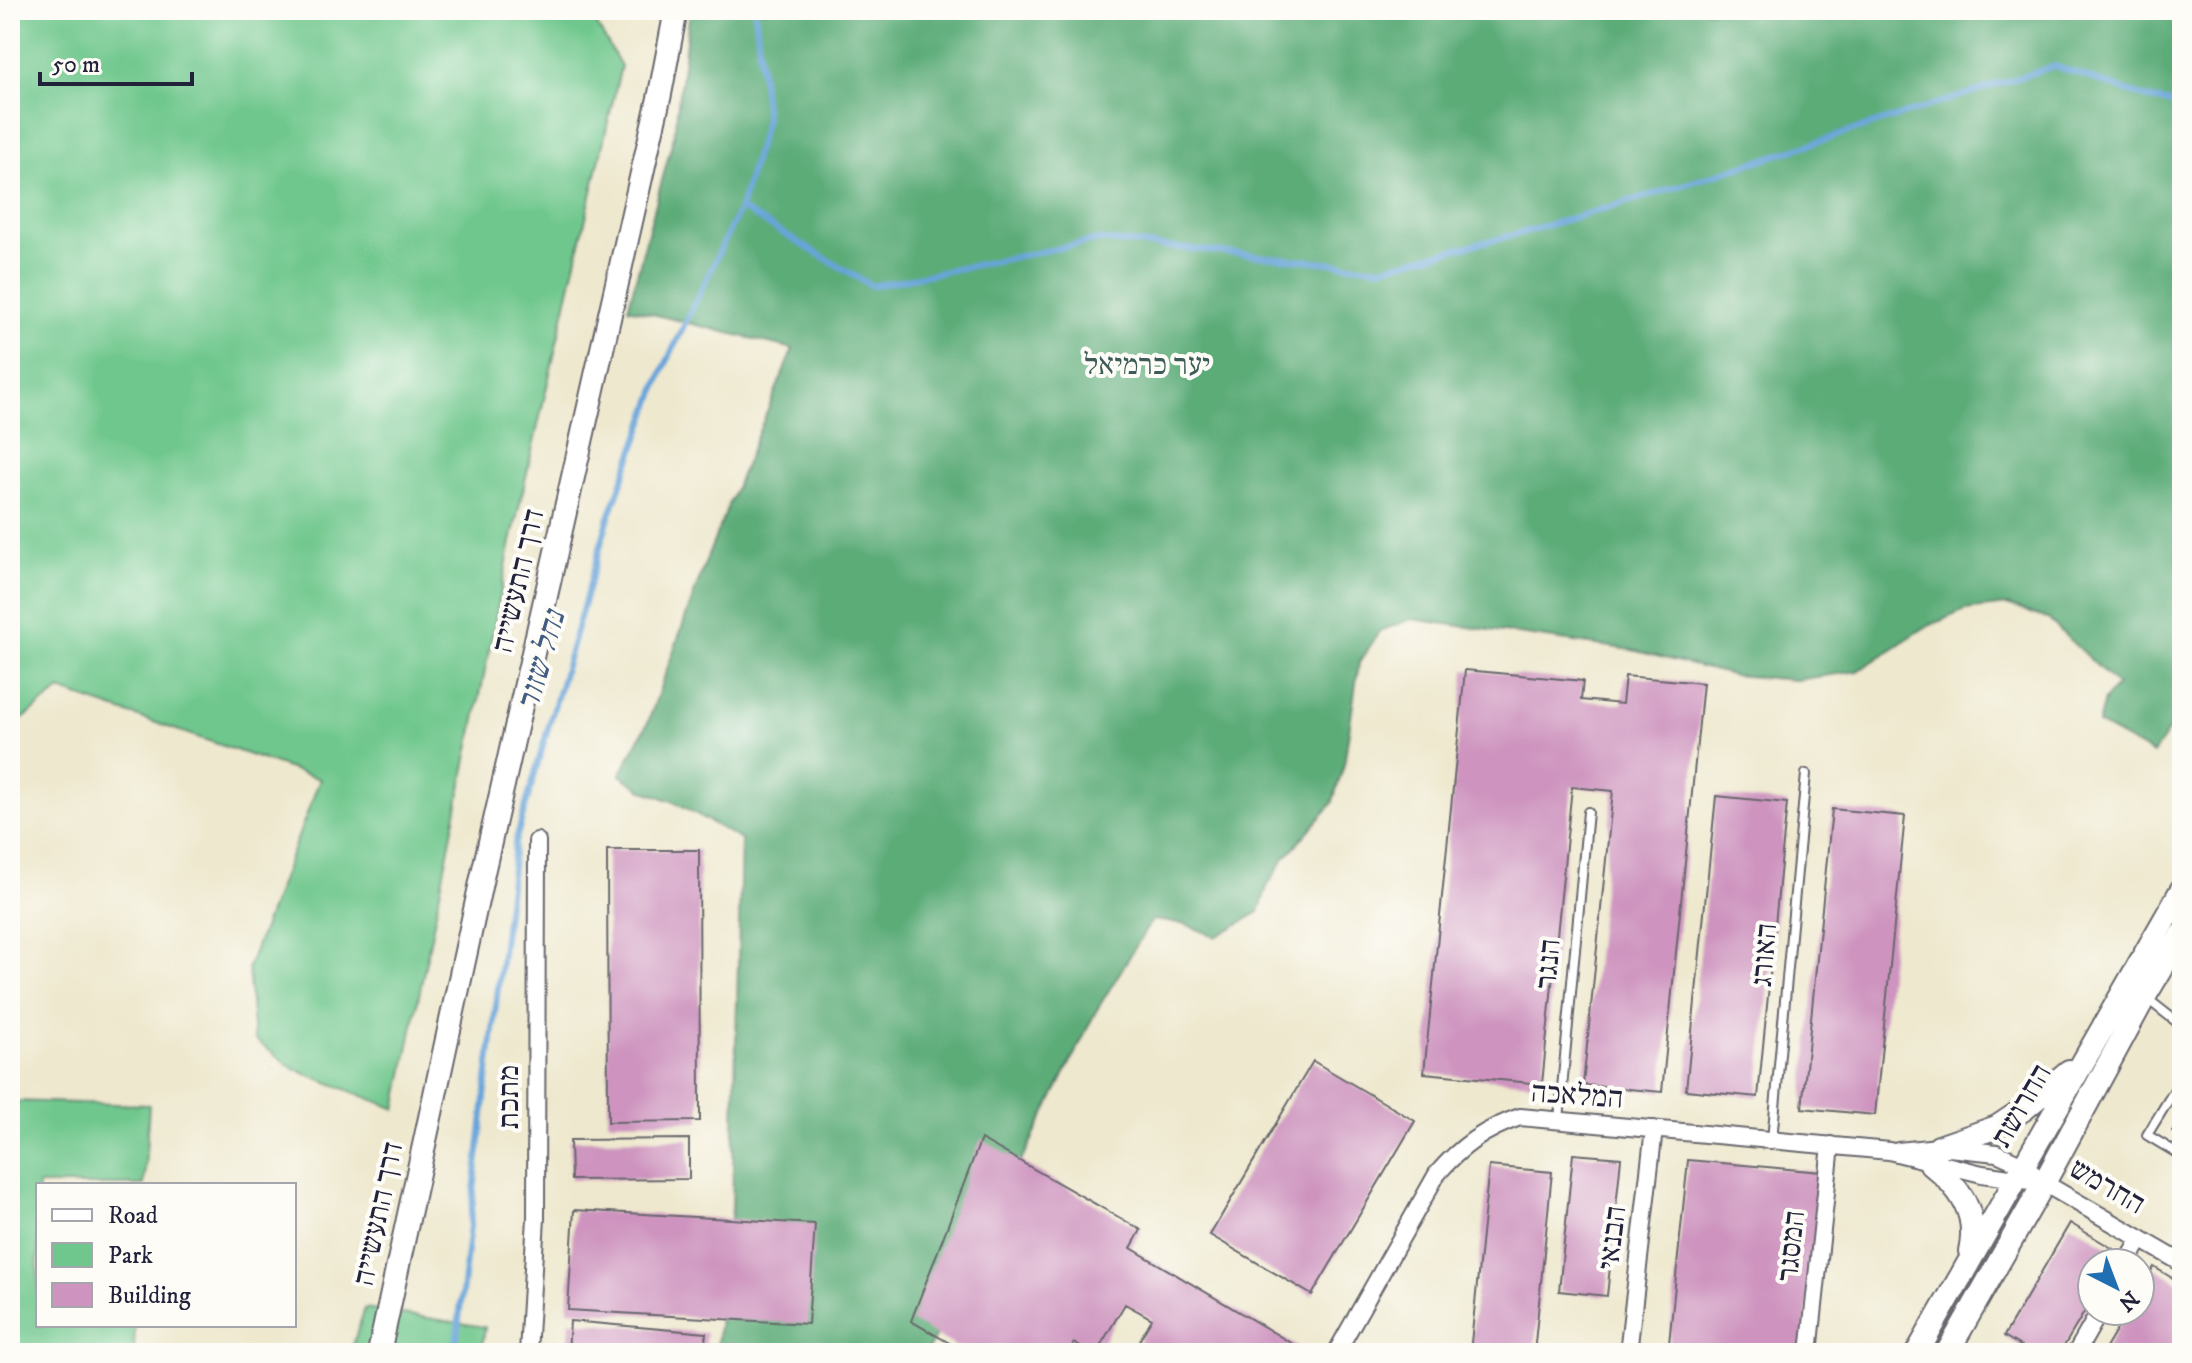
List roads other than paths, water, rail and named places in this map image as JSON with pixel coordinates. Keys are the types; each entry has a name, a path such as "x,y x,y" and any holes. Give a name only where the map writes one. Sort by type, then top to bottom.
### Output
{"street":[{"name":"דרך התעשייה","path":"379,1353 676,13"},
{"name":"מתכת","path":"528,1353 536,1218 537,841"},
{"name":"החרושת","path":"1917,1353 2182,889"},
{"name":"החרושת","path":"1947,1353 2182,934"},
{"path":"1966,1266 1971,1244 1971,1212 1935,1155 1997,1127 2049,1090 2085,1057"},
{"name":"המלאכה","path":"1336,1353 1437,1174 1474,1137 1520,1117 1935,1155 1997,1153 2019,1173"},
{"name":"הבנאי","path":"1628,1353 1654,1129"},
{"name":"המסגר","path":"1809,1353 1831,1145"},
{"name":"המלאכה","path":"1935,1155 2019,1173 2044,1183"},
{"name":"החרמש","path":"2044,1183 2182,1263"},
{"path":"2136,1247 2141,1239"},
{"path":"2076,1353 2091,1327"}],"lane":[{"path":"624,10 676,13"},
{"name":"האורג","path":"1772,1140 1806,774"},
{"name":"הנגר","path":"1559,1121 1588,812"},
{"path":"2145,996 2182,1026"},
{"path":"2182,1078 2147,1135 2182,1156"}],"waterway":[{"name":"נחל שזור","path":"455,1353 515,843 608,520 663,370 740,208 766,119 755,10"},
{"path":"740,208 872,286 1099,240 1380,268 1521,233 1661,192 2055,66 2150,99 2182,105"}],"park label":[{"name":"יער כרמיאל","path":"1147,365"}]}
